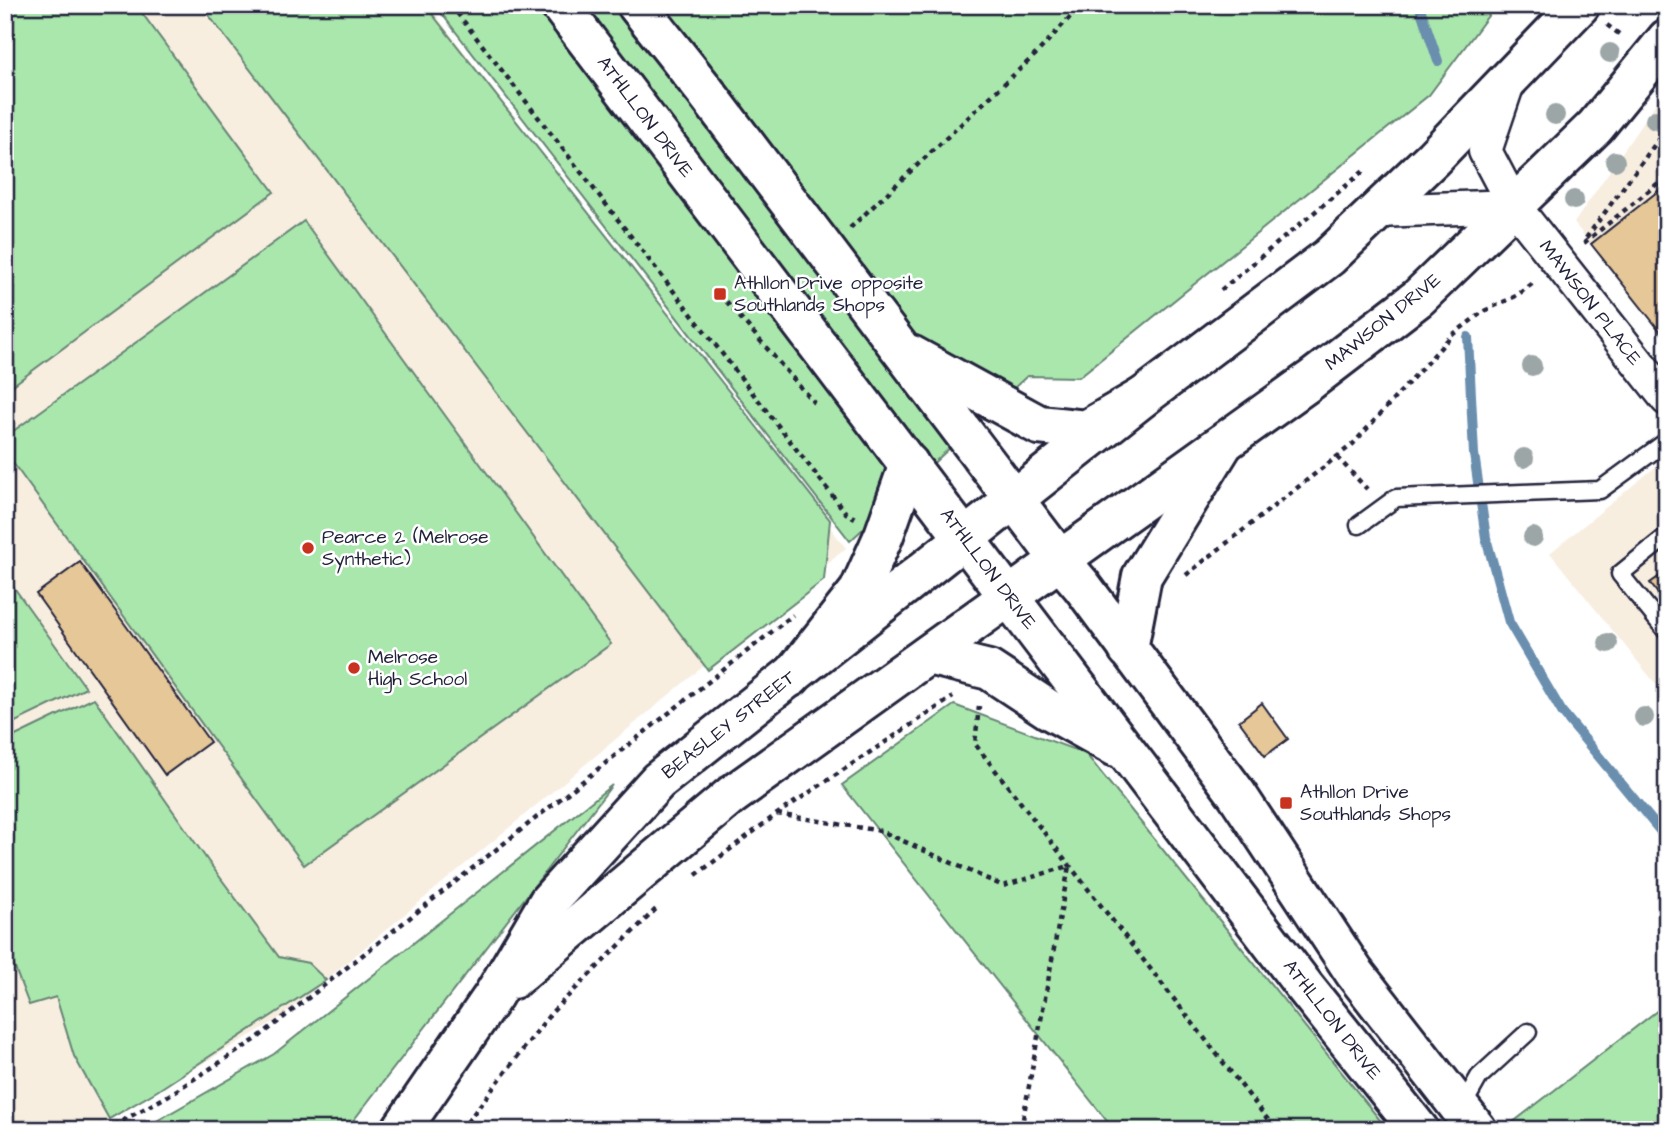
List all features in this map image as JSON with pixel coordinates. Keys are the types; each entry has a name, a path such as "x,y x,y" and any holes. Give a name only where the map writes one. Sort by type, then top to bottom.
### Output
{"main road":[{"name":"ATHLLON DRIVE","path":"560,5 1304,986 1419,1130"},
{"path":"637,5 1082,586 1236,793 1354,972 1469,1119"},
{"path":"1014,499 1143,397 1329,257 1508,81 1580,5"},
{"name":"MAWSON DRIVE","path":"1060,560 1311,380 1418,298 1595,127 1667,39"},
{"path":"900,349 1039,425 1086,429 1143,397"},
{"path":"1128,649 1143,576 1223,444"},
{"path":"790,677 859,591 884,535 909,464"},
{"name":"BEASLEY STREET","path":"401,1130 493,996 549,901 658,781 1014,499"},
{"name":"BEASLEY STREET","path":"493,996 732,795 1060,560"},
{"path":"928,655 989,670 1048,709 1130,755"}],"street":[{"name":"MAWSON PLACE","path":"1508,81 1485,151 1514,206 1667,399"},
{"path":"1377,211 1514,206"}],"lane":[{"path":"1359,525 1396,498 1600,490 1667,441"},
{"path":"1667,537 1620,574 1667,632"},
{"path":"1469,1119 1479,1077 1528,1032"}],"path":[{"path":"451,5 846,513"},
{"path":"825,249 861,219 1036,54 1081,5"},
{"path":"1667,128 1581,245 1667,176"},
{"path":"1218,292 1373,164"},
{"path":"1178,582 1353,444 1452,335 1484,312 1516,296 1536,282"},
{"path":"720,294 818,408"},
{"path":"105,1130 166,1097 255,1040 799,609"},
{"path":"692,879 778,814 953,697 966,695"},
{"path":"975,744 1276,1130"},
{"path":"778,814 881,831 1003,886 1069,866"},
{"path":"1021,1130 1069,866"},
{"path":"461,1130 551,1013 660,905"}],"shaded area":[{"name":"Melrose High School","path":"5,5 428,5 846,548 280,1018 90,1130 5,1130"},
{"path":"1667,90 1667,339 1574,223"},
{"path":"1659,464 1667,474 1667,698 1550,553"}],"green space":[{"path":"5,5 136,5 274,192 5,391"},
{"path":"201,5 425,5 830,520 824,580 708,670"},
{"path":"435,5 1496,5 1429,95 1079,377 1027,376 850,541"},
{"name":"Pearce 2 (Melrose Synthetic)","path":"304,221 611,644 304,865 5,452 5,437"},
{"path":"5,575 86,688 5,727"},
{"path":"94,698 279,957 308,963 326,980 157,1091 109,1119 74,1056 56,997 29,1005 5,942 5,741"},
{"path":"954,705 1086,754 1388,1130 1114,1130 842,785"},
{"path":"612,785 346,1130 141,1130 274,1054"},
{"path":"1667,1003 1667,1130 1503,1130"}],"building":[{"path":"1667,184 1667,334 1664,336 1591,244"},
{"path":"80,562 210,742 165,775 36,594"},
{"path":"1667,571 1667,606 1650,583"},
{"path":"1262,703 1288,739 1265,756 1239,721"}],"waterway":[{"path":"1419,5 1438,61"},
{"path":"1468,337 1474,454 1486,538 1509,622 1562,712 1667,839"}],"place":[{"name":"Athllon Drive opposite Southlands Shops","path":"720,294"},
{"name":"Pearce 2 (Melrose Synthetic)","path":"308,548"},
{"name":"Melrose High School","path":"354,668"},
{"name":"Athllon Drive Southlands Shops","path":"1286,803"}]}
